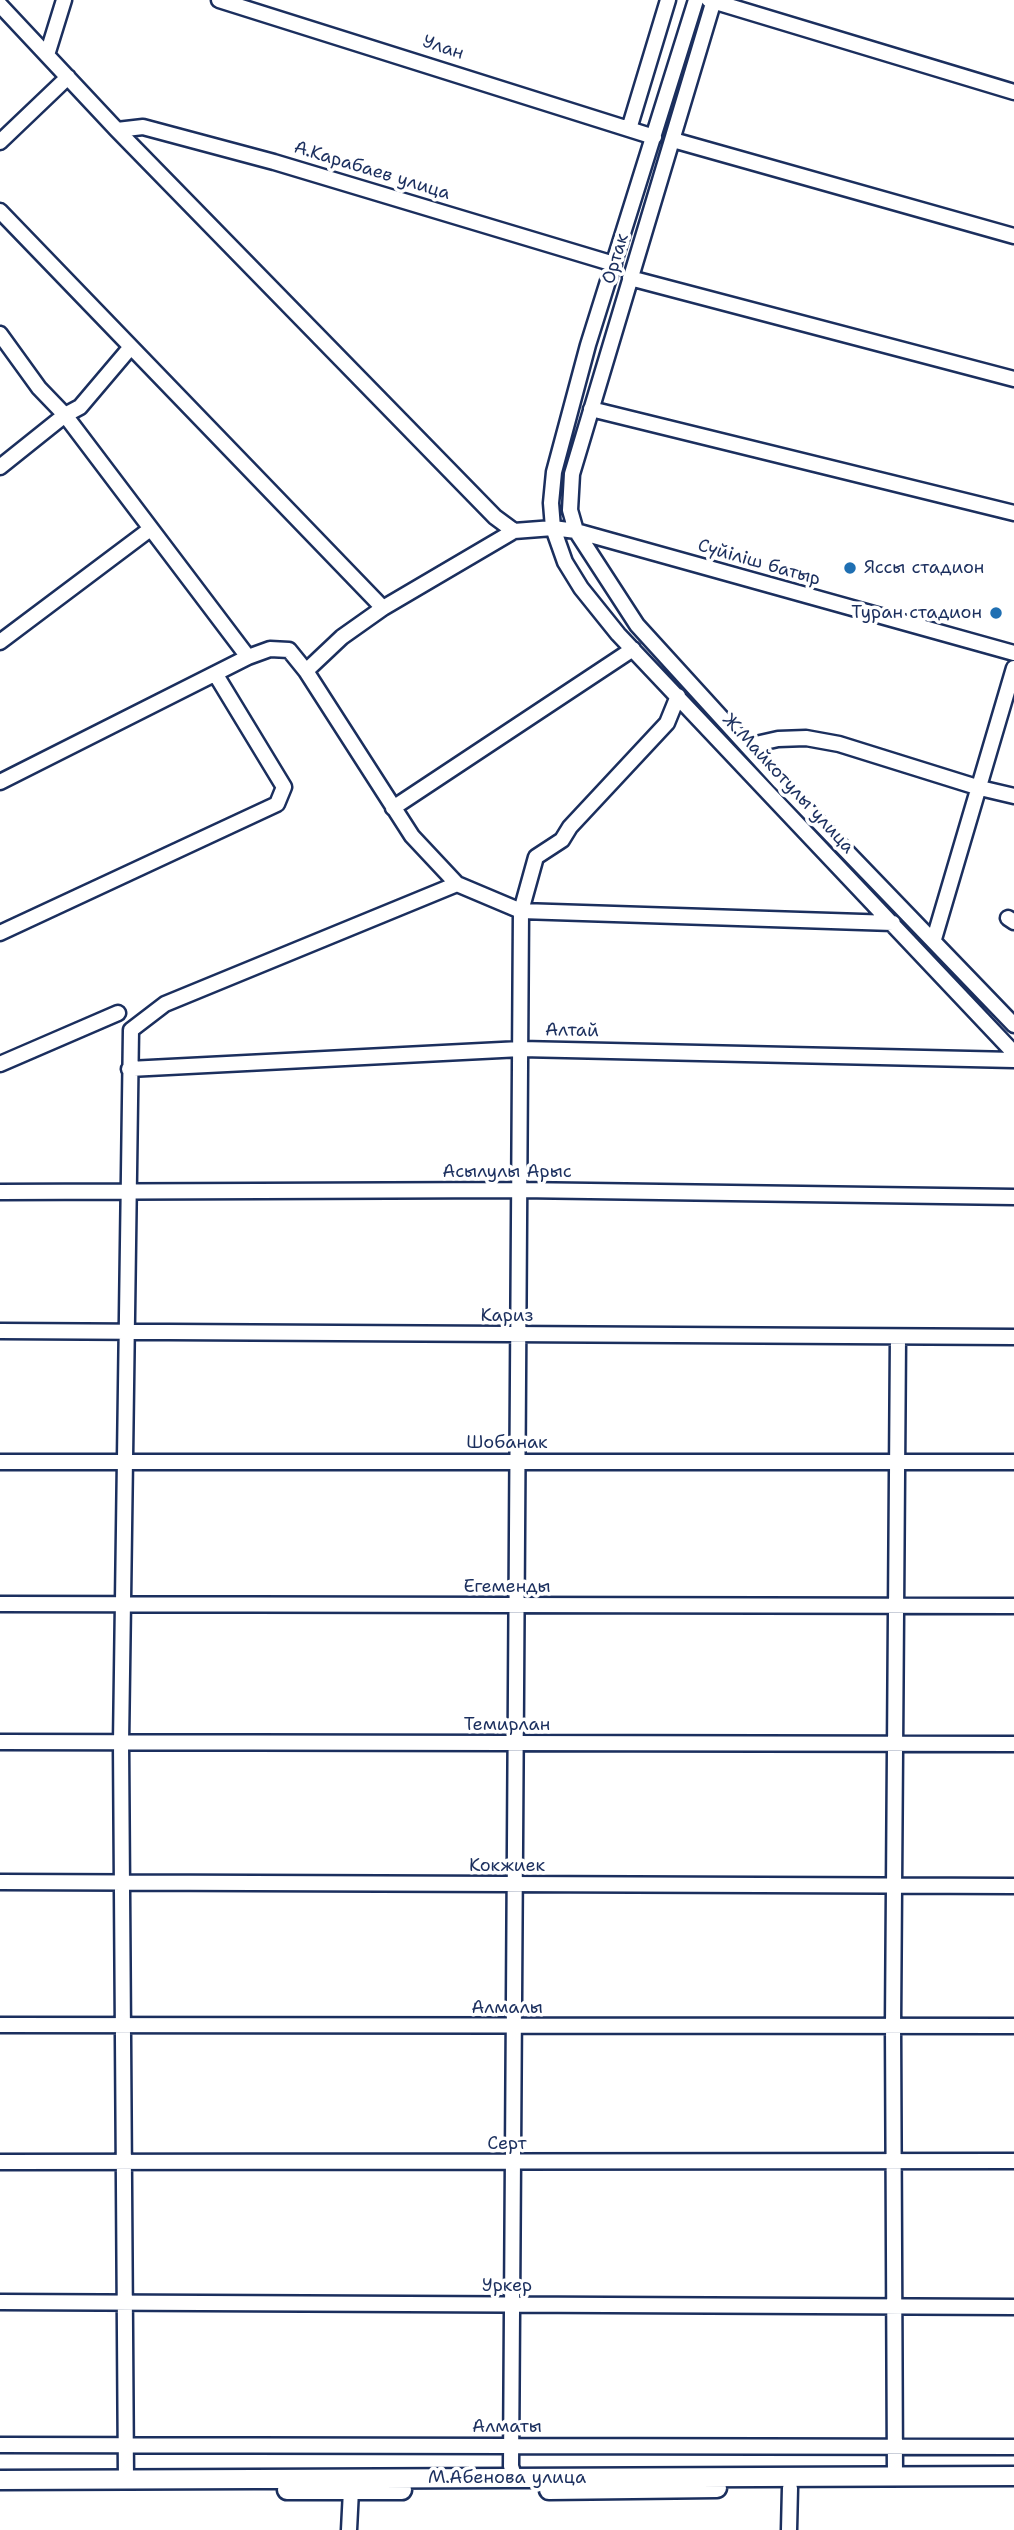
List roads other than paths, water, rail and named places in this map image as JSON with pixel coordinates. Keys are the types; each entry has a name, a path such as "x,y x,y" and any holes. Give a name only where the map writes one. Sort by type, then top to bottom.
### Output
{"main road":[{"name":"М.Абенова улица","path":"0,2480 1014,2476"},
{"name":"М.Абенова улица","path":"0,2489 1014,2487"}],"street":[{"path":"47,55 64,0"},
{"name":"Улан","path":"219,0 654,137"},
{"path":"629,129 668,0"},
{"name":"Ортак","path":"553,528 551,503 554,472 588,345 696,0"},
{"path":"712,1 1014,92"},
{"name":"Ортак","path":"576,531 570,510 572,474 712,1"},
{"path":"0,5 117,130 495,517 514,531 383,608 342,637 306,671"},
{"path":"0,142 68,77"},
{"name":"А.Карабаев улица","path":"117,130 143,127 209,144 614,264"},
{"path":"673,140 1014,236"},
{"path":"0,211 383,608"},
{"path":"630,278 1014,379"},
{"path":"0,334 38,388 65,415 247,657"},
{"path":"0,467 65,415 80,407 131,348"},
{"path":"591,409 1014,513"},
{"name":"Сүйіліш батыр","path":"514,531 553,528 576,531 1014,653"},
{"name":"Ж.Майкотулы улица","path":"553,528 565,562 580,588 633,649 1014,1053"},
{"path":"0,642 149,530"},
{"name":"Ж.Майкотулы улица","path":"576,531 637,625 747,746 1014,1025"},
{"path":"0,782 247,657 270,649 289,650 306,671 412,836 457,884 521,911 893,923"},
{"path":"393,808 633,649"},
{"path":"934,939 1014,668"},
{"path":"0,933 277,804 284,787 216,675"},
{"path":"515,2479 511,2466 511,2446 521,911 536,857 562,841 570,827 667,723 678,696"},
{"path":"747,746 778,739 807,738 839,744 1014,796"},
{"path":"834,861 846,850"},
{"path":"126,2481 121,1743 131,1030 165,1004 457,884"},
{"path":"0,1063 118,1013"},
{"name":"Алтай","path":"129,1069 521,1049 1014,1060"},
{"name":"Асылулы Арыс","path":"0,1192 519,1190 1014,1197"},
{"name":"Кариз","path":"0,1331 128,1335 1014,1337"},
{"path":"895,2476 892,2448 892,2161 898,1337"},
{"name":"Шобанак","path":"0,1462 1014,1462"},
{"name":"Егеменды","path":"0,1604 898,1607 1014,1605"},
{"name":"Темирлан","path":"0,1742 1014,1744"},
{"name":"Кокжиек","path":"0,1882 1014,1886"},
{"name":"Алмалы","path":"0,2025 1014,2026"},
{"name":"Серт","path":"0,2162 1014,2161"},
{"name":"Уркер","path":"0,2302 1014,2307"},
{"name":"Алматы","path":"0,2445 1014,2448"},
{"path":"789,2530 790,2488"},
{"path":"349,2530 351,2490"}],"place":[{"name":"Яссы стадион","path":"850,568"},
{"name":"Туран стадион","path":"996,613"}]}
